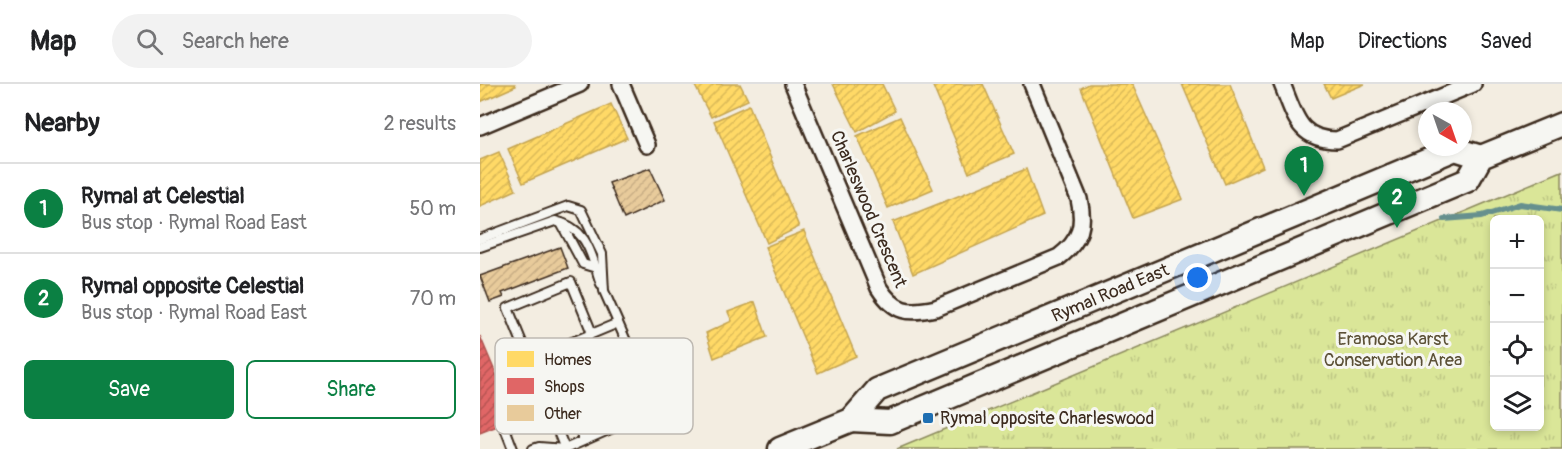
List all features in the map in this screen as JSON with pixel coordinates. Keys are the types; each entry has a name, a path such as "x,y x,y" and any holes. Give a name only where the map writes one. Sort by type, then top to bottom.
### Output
{"main road":[{"path":"1481,157 1562,124"},
{"name":"Rymal Road East","path":"780,449 850,420 890,422 1468,180 1481,157 1455,149 1401,171 877,390 850,420"}],"street":[{"path":"480,126 551,90 580,84"},
{"path":"621,84 647,145"},
{"name":"Charleswood Crescent","path":"793,84 879,288 889,303 902,310 916,312 936,308 1059,257 1071,247 1080,231 1083,215 1079,199 1032,84"},
{"path":"1282,84 1297,119 1308,133 1321,140 1337,140 1473,84"}],"lane":[{"path":"480,239 568,206 581,210 602,255 604,291"},
{"path":"480,247 555,221 580,232 625,338"},
{"path":"561,223 583,264 596,268"},
{"path":"520,338 508,308 571,282 592,333"},
{"path":"581,338 618,323"},
{"path":"507,434 513,449"},
{"path":"559,434 565,449"},
{"path":"581,434 584,440"},
{"path":"533,449 539,447 565,449 595,435"}],"green space":[{"name":"Eramosa Karst Conservation Area","path":"1562,171 1562,449 897,449"}],"building: Homes":[{"path":"480,84 515,84 516,86 480,102"},
{"path":"694,84 740,84 748,100 711,117"},
{"path":"833,84 882,84 895,111 857,132"},
{"path":"932,84 983,84 1014,154 969,173"},
{"path":"1089,84 1132,84 1183,199 1133,218 1081,88"},
{"path":"1182,84 1230,84 1263,167 1225,184"},
{"path":"1324,84 1365,84 1331,98"},
{"path":"611,104 627,138 523,183 508,149"},
{"path":"749,105 799,227 767,243 714,121"},
{"path":"900,117 933,189 888,208 857,136"},
{"path":"499,152 516,190 480,206 480,160"},
{"path":"1026,169 1043,216 913,274 893,222"},
{"path":"804,231 856,356 818,373 765,247"},
{"path":"755,302 767,337 714,358 706,333 732,321 728,312"}],"building: Shops":[{"path":"480,336 495,372 495,427 480,433"}],"building: Other":[{"path":"650,168 665,200 624,219 609,183"},
{"path":"560,247 568,268 502,293 504,297 490,302 480,276"}],"waterway":[{"path":"1444,219 1482,216 1520,204 1562,210"}],"place":[{"name":"Rymal at Celestial","path":"1304,196"},
{"name":"Rymal opposite Celestial","path":"1397,228"},
{"name":"Rymal opposite Charleswood","path":"928,418"}]}
